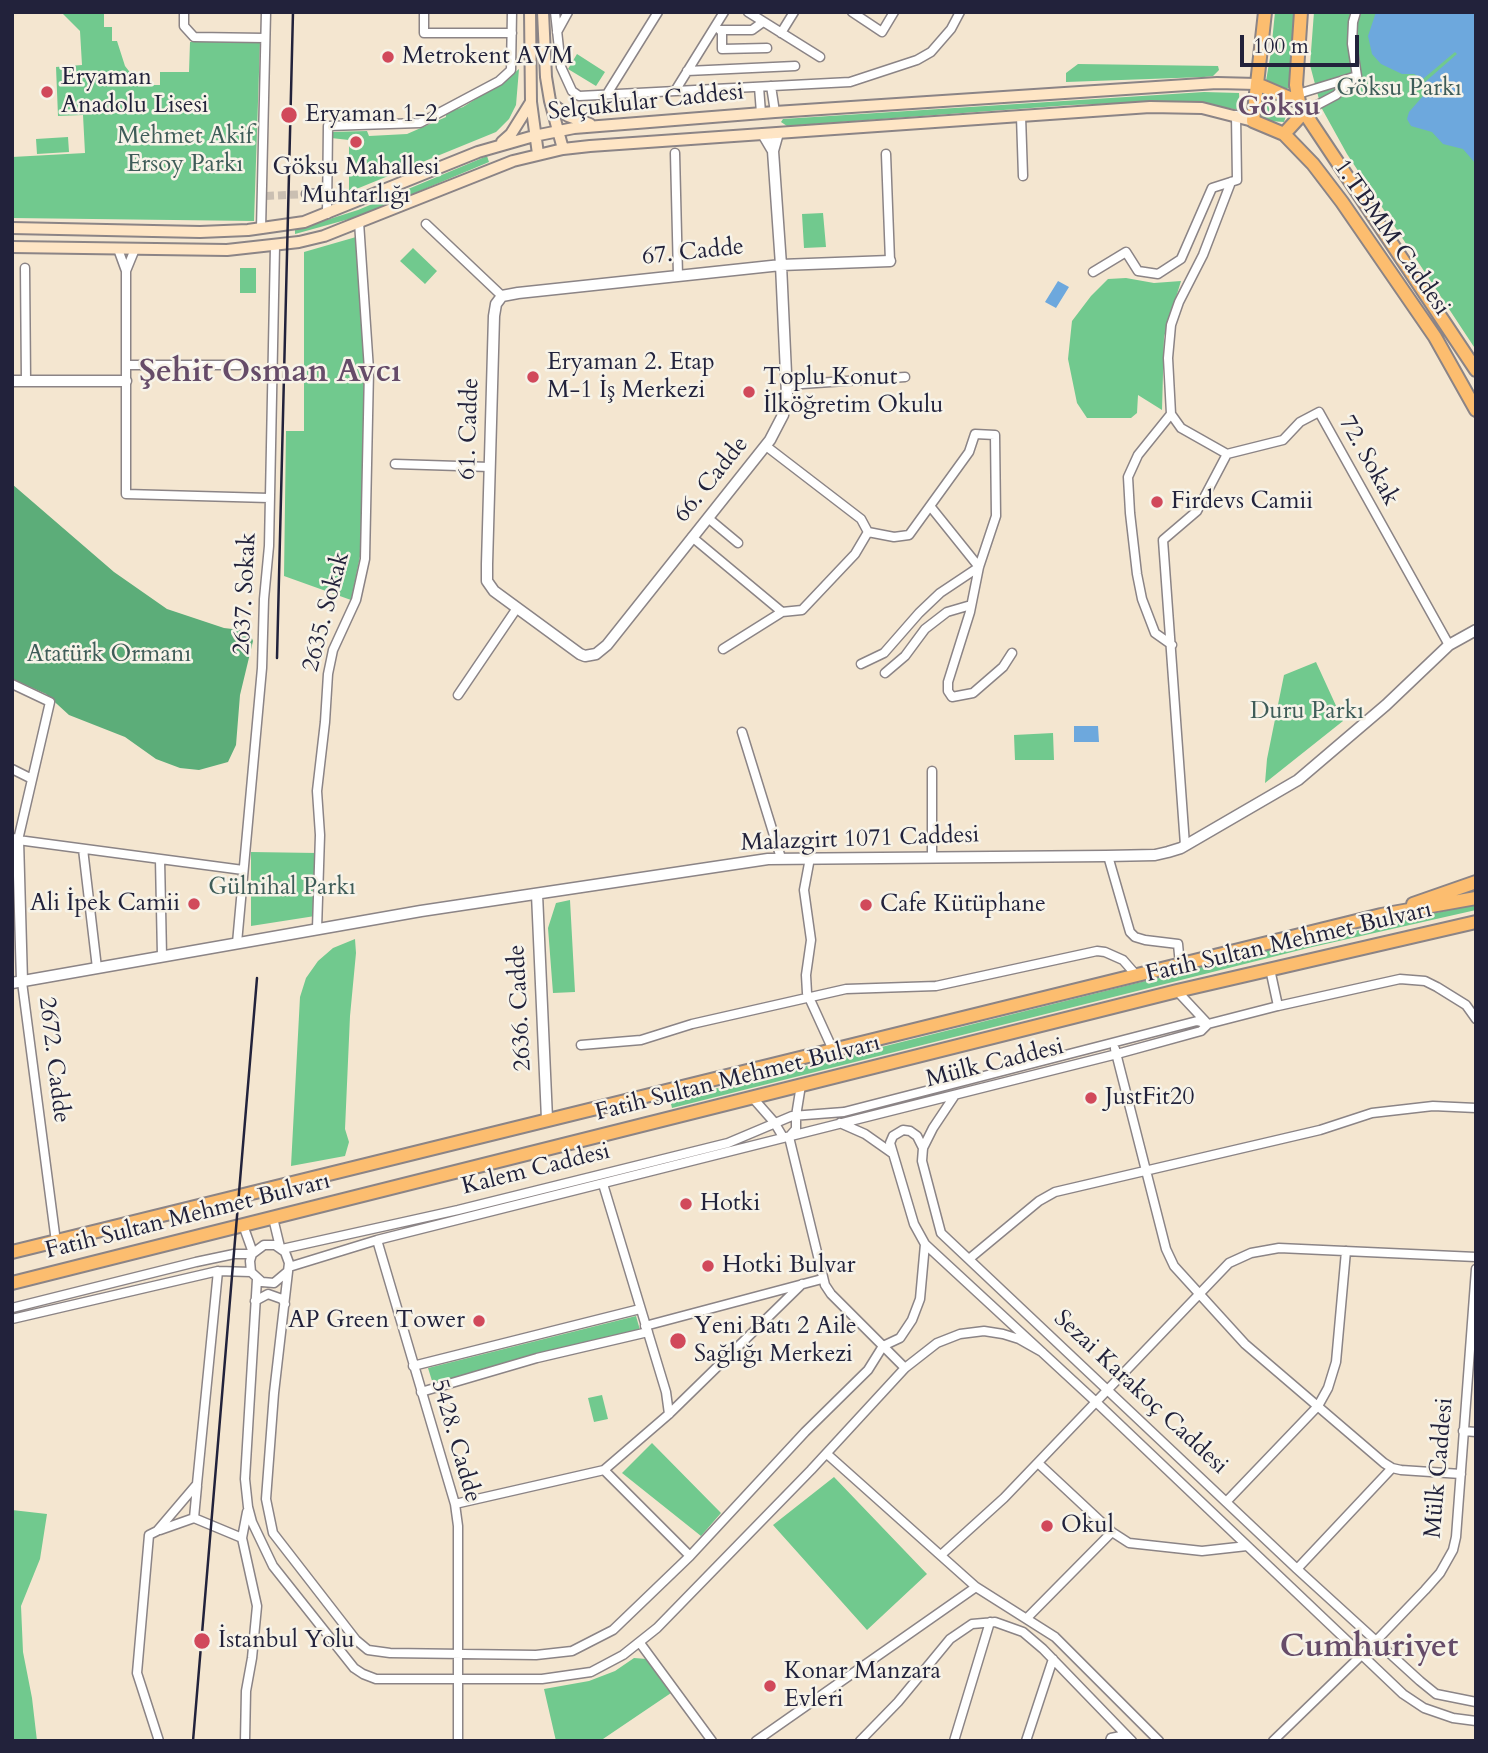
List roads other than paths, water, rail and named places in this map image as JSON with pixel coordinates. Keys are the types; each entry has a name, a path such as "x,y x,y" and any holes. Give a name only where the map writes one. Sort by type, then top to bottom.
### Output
{"main road":[{"path":"530,12 531,102 538,154"},
{"path":"543,12 544,54 551,103 563,149"},
{"path":"1265,12 1253,121 1283,134 1300,102 1301,12"},
{"name":"Selçuklular Caddesi","path":"12,228 200,232 261,229 304,222 499,145 559,130 775,112 1217,83 1257,84"},
{"path":"1257,84 1300,102"},
{"path":"499,145 511,134 531,102"},
{"name":"1.TBMM Caddesi","path":"1300,102 1476,370"},
{"path":"551,103 568,116 596,126"},
{"name":"Selçuklular Caddesi","path":"12,247 226,250 275,246 324,236 502,165 563,149 1170,107 1202,108 1253,121"},
{"path":"775,112 778,133"},
{"path":"761,113 763,134"},
{"name":"1.TBMM Caddesi","path":"1283,134 1312,164 1342,202 1435,337 1476,410"},
{"path":"118,230 118,249"},
{"path":"135,230 135,249"},
{"path":"1381,915 1476,882"},
{"name":"Fatih Sultan Mehmet Bulvarı","path":"12,1252 1381,915 1476,898"},
{"name":"Fatih Sultan Mehmet Bulvarı","path":"12,1283 1177,991 1476,922"}],"street":[{"path":"184,12 184,26 194,37 265,38"},
{"path":"261,229 264,196 266,12"},
{"path":"425,12 424,33 512,33"},
{"path":"327,214 328,126 419,123 499,81 511,70 512,12"},
{"path":"555,12 561,68 572,91 579,96 850,82 917,60 931,52 951,29 960,12"},
{"path":"557,32 568,12"},
{"path":"607,94 658,12"},
{"path":"676,91 687,71 718,29 724,12"},
{"path":"748,12 820,57"},
{"path":"781,33 794,12"},
{"path":"852,12 882,32 894,12"},
{"path":"1356,12 1352,33 1357,76"},
{"path":"718,29 752,30 763,22"},
{"path":"718,29 722,49 767,48"},
{"path":"687,71 794,66"},
{"path":"1300,102 1336,95 1357,76"},
{"path":"1300,102 1357,76"},
{"path":"771,86 775,112"},
{"path":"759,87 761,113"},
{"path":"1093,272 1126,252 1138,271 1157,274 1181,259 1212,188 1237,180 1236,115"},
{"path":"1021,116 1023,176"},
{"name":"66. Cadde","path":"487,564 490,586 580,654 596,654 607,645 766,446 785,411 787,385 782,265 773,151 778,133"},
{"name":"66. Cadde","path":"763,134 773,151"},
{"path":"676,153 678,276"},
{"path":"886,154 890,261"},
{"path":"1185,845 1163,540 1197,510 1227,454 1181,428 1171,414 1168,358 1171,325 1179,302 1203,255 1231,182"},
{"path":"306,194 327,193"},
{"name":"2635. Sokak","path":"317,929 320,835 317,791 328,674 333,650 356,600 365,559 369,367 359,222"},
{"path":"426,224 502,296"},
{"name":"2637. Sokak","path":"237,943 269,546 275,246"},
{"path":"118,249 126,271 127,494 269,498"},
{"path":"126,271 135,249"},
{"name":"67. Cadde","path":"502,296 782,265 890,261"},
{"path":"26,268 26,381"},
{"name":"61. Cadde","path":"487,564 494,313 502,296"},
{"path":"126,365 239,365"},
{"path":"787,385 905,377"},
{"path":"12,381 126,381"},
{"name":"72. Sokak","path":"1227,454 1283,440 1300,422 1319,412 1450,645"},
{"path":"1171,414 1138,455 1128,477 1130,513 1142,599 1155,633 1172,645"},
{"path":"867,532 887,537 909,535 969,452 975,435 995,435 996,516 979,567 971,605 948,682 948,691 952,697 973,693 1003,667 1012,653"},
{"path":"766,446 861,519 867,532"},
{"path":"395,464 490,467"},
{"path":"930,506 979,567"},
{"path":"708,519 738,543"},
{"path":"723,649 782,612 802,610 855,554 867,532"},
{"path":"692,537 782,612"},
{"path":"861,664 884,653 940,593 979,567"},
{"path":"885,673 905,656 925,629 947,612 971,605"},
{"path":"458,695 517,608"},
{"name":"Malazgirt 1071 Caddesi","path":"17,982 317,929 781,858 1154,855 1185,845 1298,780 1386,705 1450,645 1476,630"},
{"path":"12,684 50,702 15,840 243,870"},
{"path":"743,732 781,858"},
{"path":"12,769 32,779"},
{"path":"932,771 932,857"},
{"name":"2672. Cadde","path":"15,840 17,982 56,1242"},
{"path":"83,849 97,968"},
{"path":"1108,856 1130,933 1145,940 1178,944 1180,965"},
{"path":"810,858 804,890 811,940 806,975 809,998 832,1050"},
{"path":"160,859 162,956"},
{"name":"2636. Cadde","path":"537,894 547,1119"},
{"path":"581,1045 640,1040 692,1024 846,989 936,986 1097,951 1123,960 1137,976"},
{"path":"1270,969 1278,1006"},
{"name":"Mülk Caddesi","path":"796,1116 844,1112 1197,1021 1208,1024 1401,979 1425,981 1437,987 1466,1005 1476,1019"},
{"path":"1177,991 1208,1024"},
{"name":"Mülk Caddesi","path":"789,1137 1116,1054 1201,1031 1208,1024"},
{"path":"1114,1043 1166,1249 1174,1266 1245,1344 1392,1468 1461,1474"},
{"path":"752,1097 783,1137 789,1137 796,1129 801,1085"},
{"path":"923,1148 955,1095"},
{"path":"969,1259 1046,1196 1320,1130 1372,1113 1433,1106 1476,1108"},
{"name":"Kalem Caddesi","path":"281,1248 458,1210 728,1143 774,1122 796,1116"},
{"path":"840,1123 865,1134 892,1153"},
{"path":"923,1148 917,1136 910,1131 903,1130 892,1136 890,1143 914,1224 925,1244 1096,1402 1403,1694 1424,1708 1453,1718 1476,1721"},
{"path":"789,1137 822,1279 831,1294 905,1368"},
{"name":"Kalem Caddesi","path":"288,1270 377,1240 789,1137"},
{"name":"Sezai Karakoç Caddesi","path":"923,1148 922,1161 941,1233 1375,1642 1436,1694 1476,1702"},
{"path":"603,1184 666,1392 669,1414"},
{"path":"274,1217 281,1248 287,1255 288,1270 265,1499 273,1533 356,1640 368,1650 390,1653 536,1655 572,1651 613,1630 690,1556 805,1432 868,1370 883,1346 900,1338 912,1320 922,1290 925,1244"},
{"path":"243,1225 253,1254"},
{"name":"5428. Cadde","path":"377,1240 455,1504 458,1526 458,1741"},
{"path":"281,1248 264,1245 253,1254 250,1261 256,1301 245,1479 248,1507 258,1538 272,1566 359,1672 376,1679 558,1679 591,1672 640,1643 827,1454 905,1368 937,1343 960,1334 984,1331 1019,1339 1042,1352"},
{"path":"941,1555 1004,1498 1229,1264 1251,1254 1279,1248 1476,1257"},
{"path":"1227,1501 1318,1406 1328,1388 1336,1362 1346,1251"},
{"path":"12,1308 195,1262 234,1254 253,1254"},
{"name":"Mülk Caddesi","path":"1273,1741 1375,1642 1440,1573 1453,1550 1476,1269"},
{"path":"12,1319 218,1271 254,1275 262,1282 274,1283 288,1270"},
{"path":"194,1518 218,1271"},
{"path":"421,1392 822,1279"},
{"path":"455,1504 604,1470 669,1414 802,1284"},
{"path":"256,1301 268,1294 282,1299 285,1304"},
{"path":"413,1366 640,1309"},
{"path":"1464,1431 1476,1432"},
{"path":"827,1454 975,1587 1027,1618 1066,1646 1159,1741"},
{"path":"1038,1463 1112,1532 1129,1543 1202,1551 1247,1546"},
{"path":"1297,1569 1392,1468"},
{"path":"604,1470 690,1556"},
{"path":"158,1531 197,1484"},
{"path":"245,1741 246,1691 257,1606 242,1538 248,1507"},
{"path":"159,1741 137,1673 149,1535 194,1518 242,1538"},
{"path":"1027,1618 1112,1532"},
{"path":"756,1741 975,1587"},
{"path":"954,1741 990,1622"},
{"path":"860,1741 898,1702 950,1639 972,1624 990,1622 1023,1632 1053,1659 1129,1738"},
{"path":"640,1643 712,1741"},
{"path":"1026,1741 1053,1659"},
{"path":"1110,1741 1111,1738 1129,1738"}],"water":[{"path":"1376,12 1476,12 1476,164 1463,149 1443,144 1432,132 1411,126 1407,119 1409,112 1423,96 1425,82 1457,54 1455,52 1423,79 1414,74 1402,74 1381,64 1372,54 1368,36"},
{"path":"1058,281 1069,287 1056,308 1045,302"},
{"path":"1074,726 1098,726 1099,742 1074,742"}],"tunnel":[{"path":"266,196 306,194"}],"railway":[{"path":"277,658 293,12"},
{"path":"193,1741 257,978"}],"place":[{"name":"Metrokent AVM","path":"388,57"},
{"name":"Eryaman Anadolu Lisesi","path":"47,92"},
{"name":"Eryaman 1-2","path":"289,115"},
{"name":"Göksu Mahallesi Muhtarlığı","path":"356,142"},
{"name":"Eryaman 2. Etap M-1 İş Merkezi","path":"533,377"},
{"name":"Toplu Konut İlköğretim Okulu","path":"749,392"},
{"name":"Firdevs Camii","path":"1157,502"},
{"name":"Ali İpek Camii","path":"194,904"},
{"name":"Cafe Kütüphane","path":"866,905"},
{"name":"JustFit20","path":"1091,1098"},
{"name":"Hotki","path":"686,1204"},
{"name":"Hotki Bulvar","path":"708,1266"},
{"name":"AP Green Tower","path":"479,1321"},
{"name":"Yeni Batı 2 Aile Sağlığı Merkezi","path":"678,1341"},
{"name":"Okul","path":"1047,1526"},
{"name":"İstanbul Yolu","path":"202,1641"},
{"name":"Konar Manzara Evleri","path":"770,1686"}],"district":[{"name":"Göksu","path":"1279,109"},
{"name":"Şehit Osman Avcı","path":"270,374"},
{"name":"Cumhuriyet","path":"1369,1649"}],"park label":[{"name":"Göksu Parkı","path":"1399,89"},
{"name":"Mehmet Akif Ersoy Parkı","path":"185,151"},
{"name":"Atatürk Ormanı","path":"109,655"},
{"name":"Duru Parkı","path":"1307,712"},
{"name":"Gülnihal Parkı","path":"282,888"}]}
